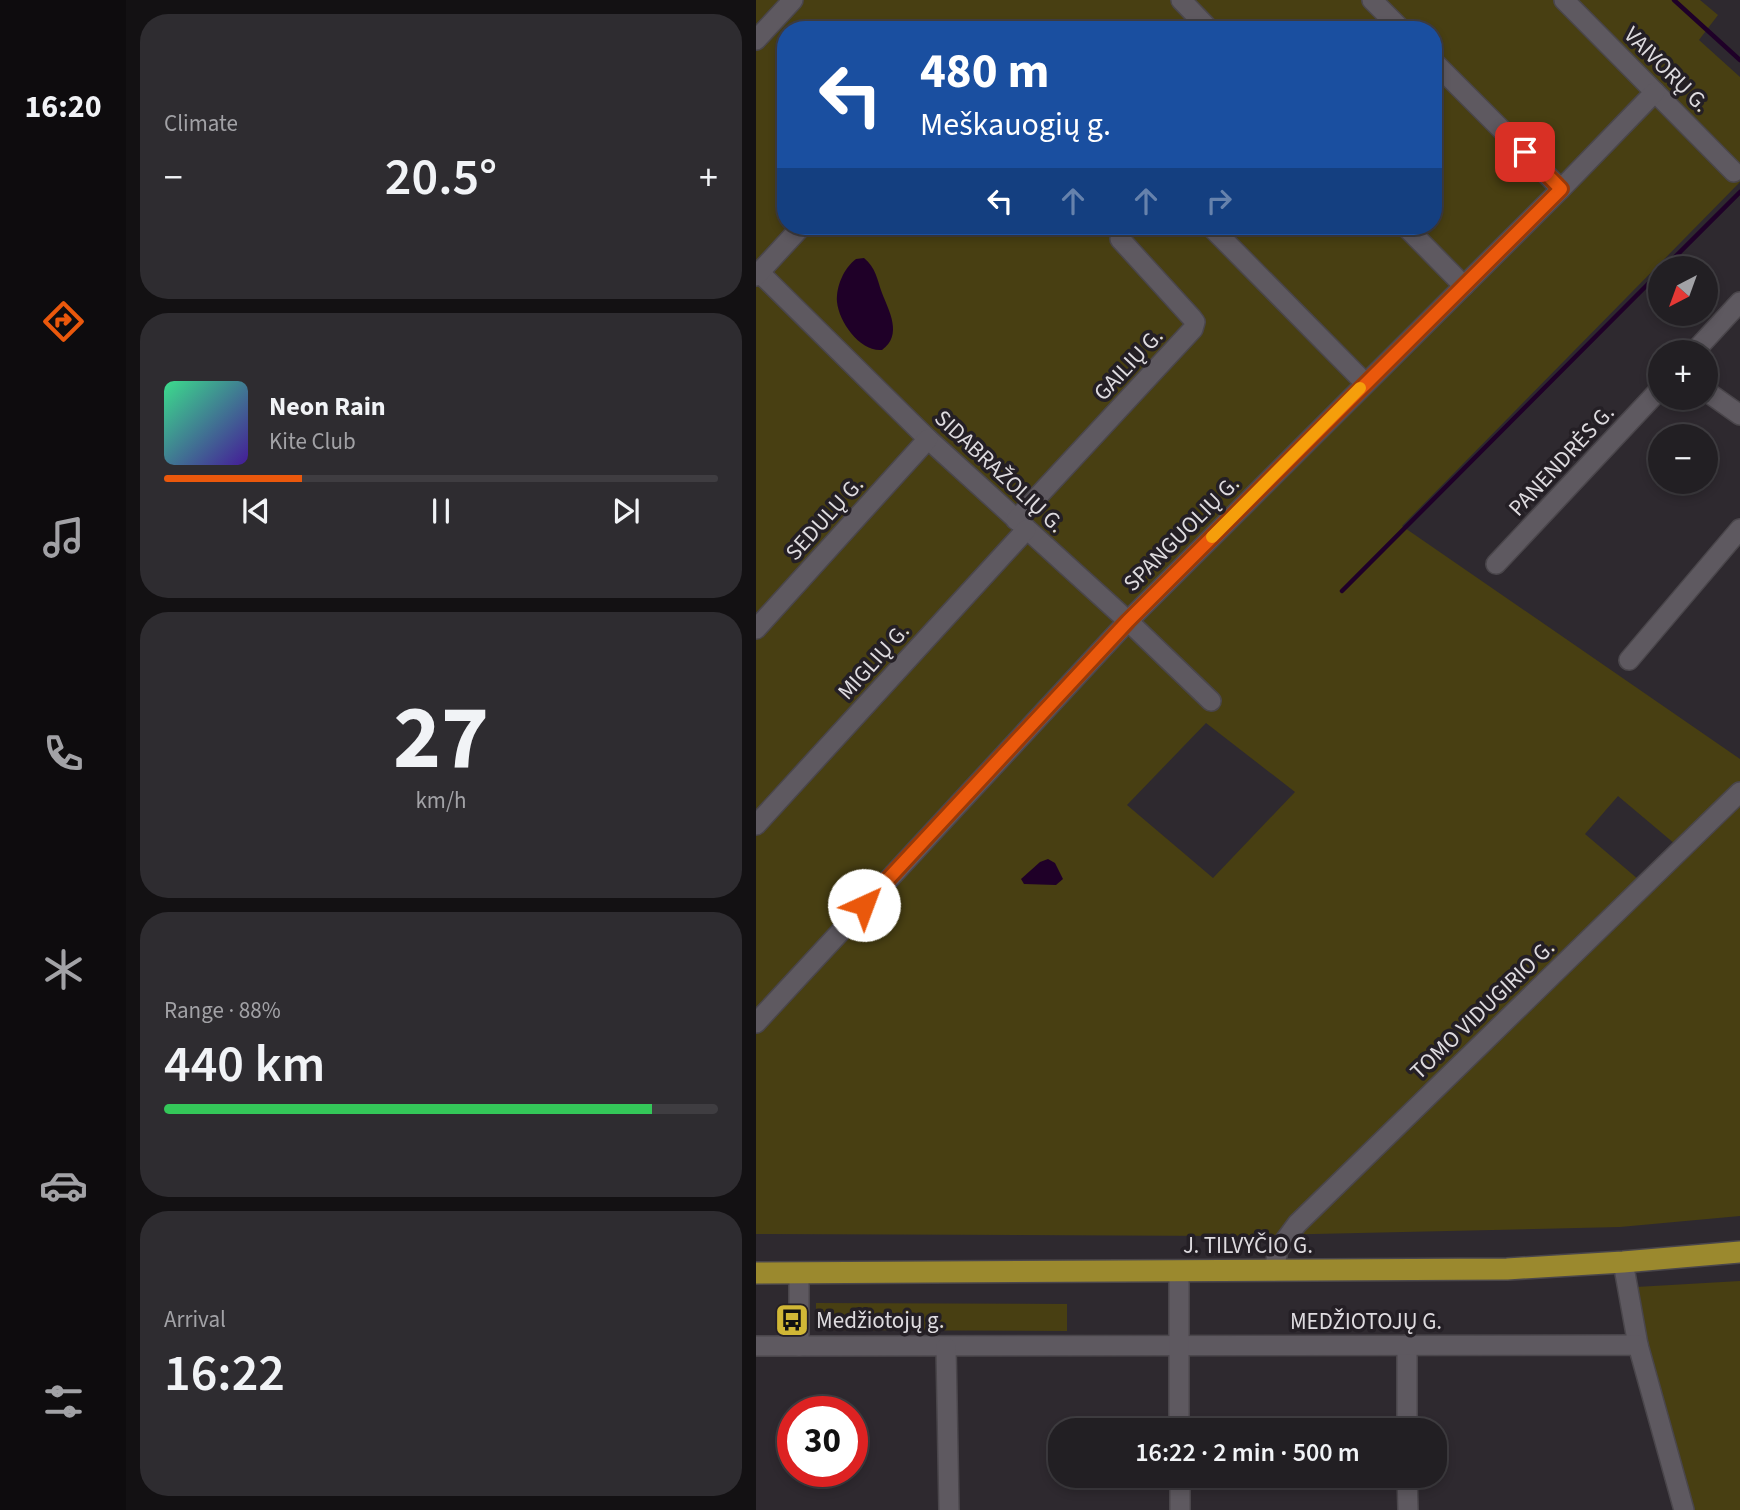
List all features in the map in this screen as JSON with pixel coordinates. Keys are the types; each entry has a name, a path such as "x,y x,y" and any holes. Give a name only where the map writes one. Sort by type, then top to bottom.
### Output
{"main road":[{"name":"J. TILVYČIO G.","path":"756,1273 1494,1269 1740,1252"}],"street":[{"path":"756,40 793,0"},
{"path":"1181,0 1201,21"},
{"path":"1372,0 1393,21"},
{"name":"VAIVORŲ G.","path":"1564,0 1734,172"},
{"path":"1442,70 1561,189"},
{"name":"SPANGUOLIŲ G.","path":"756,1023 1128,621 1655,92"},
{"path":"758,274 794,235"},
{"path":"1219,235 1365,383"},
{"path":"1414,235 1464,286"},
{"name":"GAILIŲ G.","path":"1021,525 1193,329 1195,322 1192,318 1120,239"},
{"name":"SIDABRAŽOLIŲ G.","path":"758,274 928,439 1128,621 1211,701"},
{"path":"1705,340 1740,302"},
{"path":"1718,399 1740,415"},
{"name":"PANENDRĖS G.","path":"1496,564 1648,402"},
{"name":"SEDULŲ G.","path":"756,629 928,439"},
{"name":"MIGLIŲ G.","path":"756,825 1021,525"},
{"path":"1629,660 1740,529"},
{"name":"TOMO VIDUGIRIO G.","path":"1274,1271 1278,1250 1297,1224 1740,792"},
{"path":"1623,1262 1638,1345 1684,1510"},
{"path":"1179,1272 1179,1418"},
{"path":"799,1273 799,1346"},
{"path":"1407,1345 1407,1418"},
{"name":"MEDŽIOTOJŲ G.","path":"756,1346 1179,1348 1638,1345"},
{"path":"946,1347 949,1510"},
{"path":"1180,1488 1180,1510"},
{"path":"1407,1488 1408,1510"}],"shaded area":[{"path":"756,0 1700,0 1718,15 1699,40 1740,77 1740,182 1667,256 1648,256 1648,276 1402,526 1740,759 1740,1216 1620,1227 1226,1236 756,1234","holes":["1206,723 1295,792 1213,878 1127,805","1618,796 1688,855 1652,891 1585,834"]},
{"path":"864,258 876,274 891,315 892,337 882,350 866,346 852,334 846,327 837,302 839,284 844,272 856,259"},
{"path":"1048,859 1055,863 1063,879 1056,885 1024,884 1021,879 1040,862"},
{"path":"1740,1281 1740,1510 1691,1510 1645,1335 1636,1287"},
{"path":"816,1303 1067,1304 1067,1331 816,1330"}],"waterway":[{"path":"1674,0 1740,60"},
{"path":"1676,256 1740,192"},
{"path":"1342,591 1648,284"}],"slow traffic":[{"path":"1212,537 1360,388"}],"place":[{"name":"Medžiotojų g.","path":"792,1320"}],"route":[{"path":"864,905 1128,621 1561,189 1525,152"}]}
